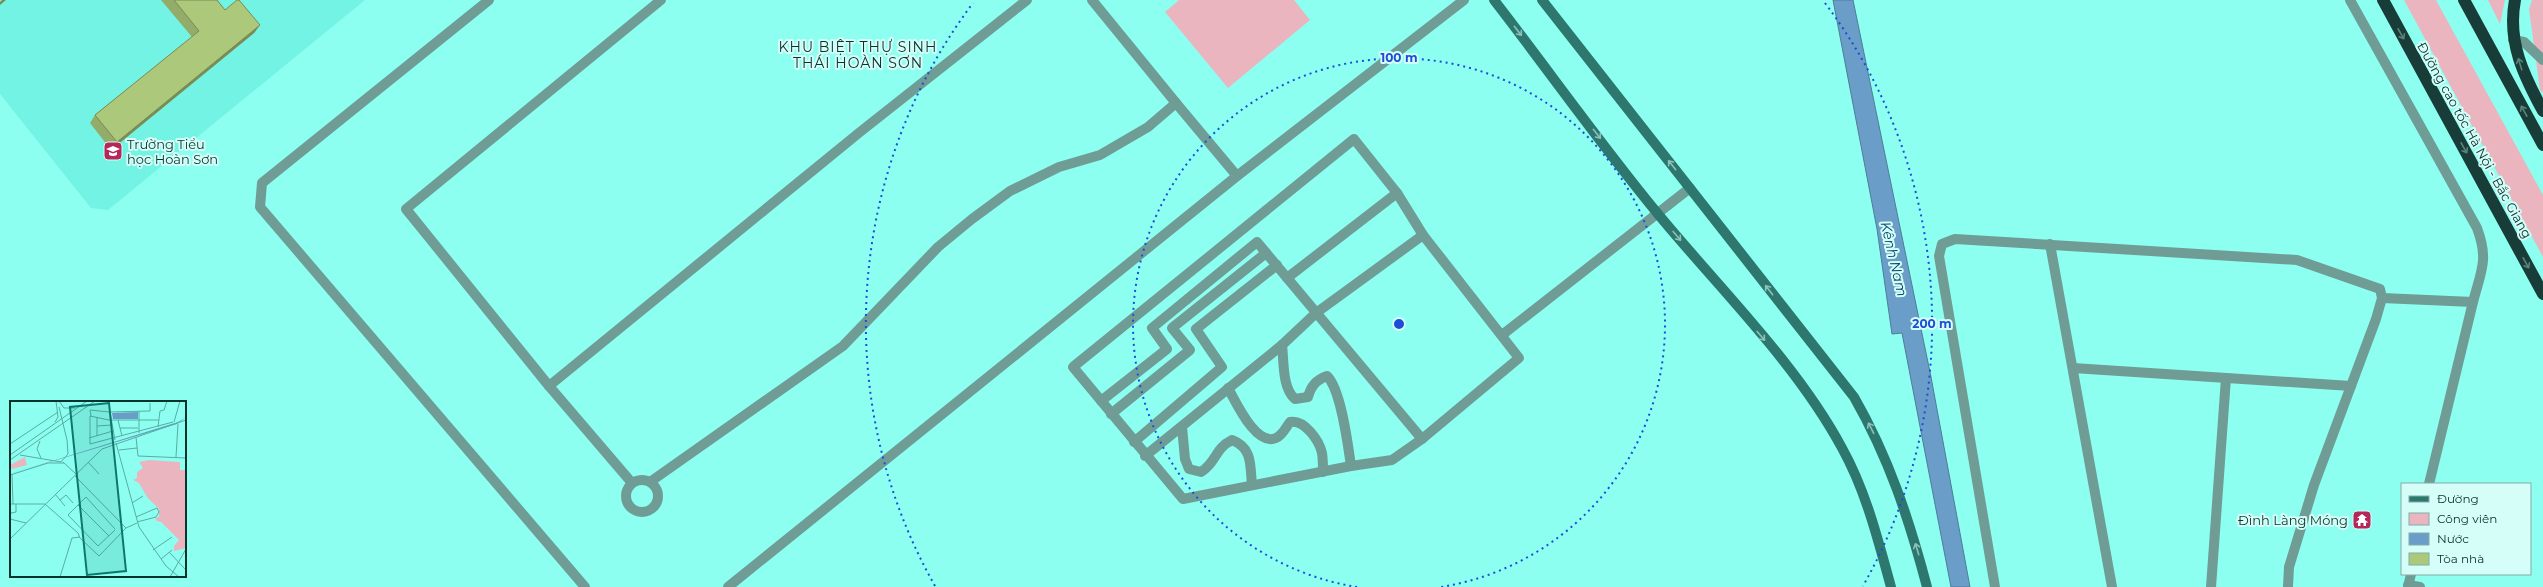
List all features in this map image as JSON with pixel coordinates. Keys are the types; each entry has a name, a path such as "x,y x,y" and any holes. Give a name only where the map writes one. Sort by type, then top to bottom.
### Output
{"highway":[{"name":"Đường cao tốc Hà Nội - Bắc Giang","path":"2383,0 2543,294"},
{"path":"2464,0 2543,145"},
{"path":"2515,0 2513,40 2524,76 2543,111"}],"main road":[{"path":"1494,0 1657,212 1814,401 1843,449 1853,473 1874,526 1891,587"},
{"path":"1542,0 1854,397 1886,457 1901,498 1927,587"}],"street":[{"path":"489,0 262,183 260,207 585,587"},
{"path":"632,483 549,386 406,209 661,0"},
{"path":"549,386 854,137 1027,0"},
{"path":"1092,0 1237,176"},
{"path":"728,587 1237,176 1464,0"},
{"path":"2350,0 2477,228 2484,246 2484,260 2429,483"},
{"path":"2513,40 2524,42 2543,60"},
{"path":"650,482 843,346 938,247 972,219 1010,192 1059,167 1100,155 1148,127 1176,103"},
{"path":"1354,139 1397,193 1423,235 1519,358 1422,439 1392,460 1351,466 1183,499 1145,456 1073,367 1354,139"},
{"path":"1502,335 1657,212 1690,188"},
{"path":"1287,278 1397,193"},
{"path":"1145,456 1282,345 1316,313 1423,235"},
{"path":"1996,587 1939,256 1942,244 1955,238 2297,260 2380,289 2382,298 2312,492 2289,567 2288,587"},
{"path":"1101,401 1167,349 1152,328 1257,242 1422,439"},
{"path":"2050,244 2112,587"},
{"path":"1111,414 1190,350 1172,328 1266,253"},
{"path":"1134,442 1222,367 1196,329 1276,265"},
{"path":"2382,298 2473,302"},
{"path":"1282,345 1286,382 1290,395 1295,399 1308,397 1311,388 1318,380 1327,376 1333,382 1344,420 1351,466"},
{"path":"2073,368 2351,386"},
{"path":"2211,587 2226,378"},
{"path":"1228,388 1244,417 1262,438 1269,440 1277,438 1290,422 1296,421 1304,424 1322,452 1323,472"},
{"path":"1182,427 1185,458 1189,469 1200,472 1208,467 1221,445 1232,440 1243,444 1248,452 1252,485"},
{"path":"644,480 650,482 657,492 656,504 646,511 640,512 629,506 626,500 626,494 632,483 644,480"},
{"path":"2411,575 2408,586 2420,587"}],"shaded area":[{"name":"Trường Tiểu học Hoàn Sơn","path":"0,0 365,0 108,210 91,208 0,94"}],"green space":[{"path":"1179,0 1294,0 1310,20 1228,88 1165,12"},
{"path":"2404,0 2436,0 2543,195 2543,257"},
{"path":"2488,0 2505,0 2500,24"},
{"path":"2532,0 2543,0 2543,93 2540,90 2529,9"}],"water":[{"name":"Kênh Nam","path":"1833,0 1853,0 1931,377 1970,587 1951,587 1902,333 1892,334 1877,229"}],"building":[{"path":"174,0 217,0 225,10 239,0 260,25 117,142 95,115 199,31"}],"place":[{"name":"Trường Tiểu học Hoàn Sơn","path":"113,151"},
{"name":"Đình Làng Móng","path":"2362,520"}],"district":[{"name":"KHU BIỆT THỰ SINH THÁI HOÀN SƠN","path":"858,56"}]}
